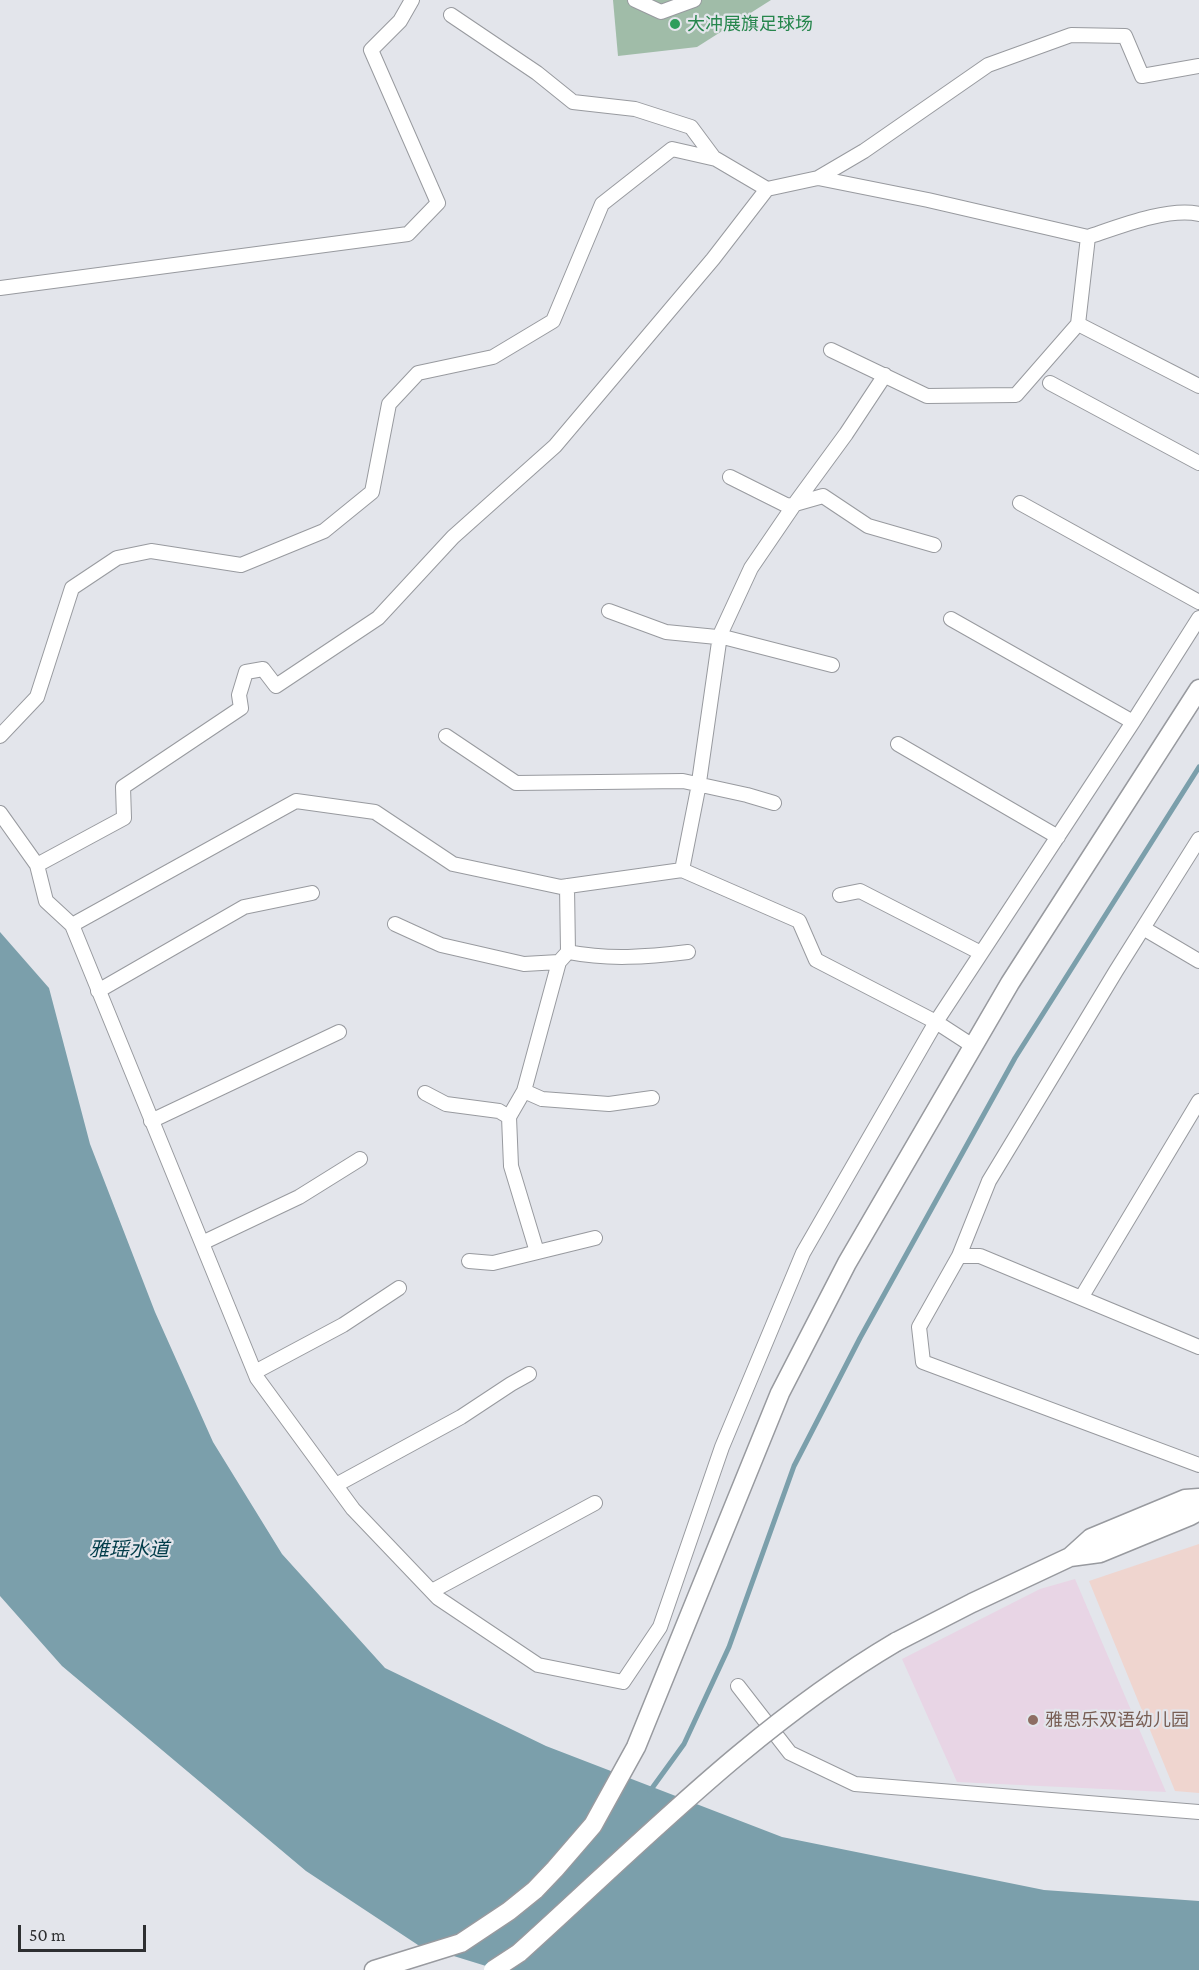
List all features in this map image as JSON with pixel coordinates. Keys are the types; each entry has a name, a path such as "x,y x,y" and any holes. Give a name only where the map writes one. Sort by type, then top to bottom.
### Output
{"street":[{"path":"0,288 408,234 438,203 371,50 400,21 411,0"},
{"path":"635,0 661,12 694,0"},
{"path":"451,15 537,74 573,102 634,109 691,127 714,158"},
{"path":"37,865 124,818 123,787 241,708 239,694 246,672 263,669 276,686 378,618 453,537 555,446 714,259 767,189 818,178 864,151 988,65 1071,35 1125,36 1142,76 1199,66"},
{"path":"0,736 37,697 72,588 117,558 152,551 241,565 324,531 372,492 389,404 418,373 494,357 553,321 602,204 672,149 714,158 767,189"},
{"path":"818,178 928,200 1088,237 1139,220 1187,212 1199,214"},
{"path":"831,350 927,396 1016,395 1078,324 1088,237"},
{"path":"1078,324 1199,386"},
{"path":"682,870 698,789 720,634 751,568 885,375"},
{"path":"1050,383 1199,463"},
{"path":"730,477 789,506 823,496 868,526 934,545"},
{"path":"1020,503 1199,602"},
{"path":"609,611 666,632 727,638 832,665"},
{"path":"0,813 37,865 46,901 72,925 257,1378 353,1509 438,1598 538,1665 623,1682 660,1627 722,1448 803,1253 936,1022 1199,618"},
{"path":"951,619 1133,722"},
{"path":"374,1970 461,1942 509,1911 549,1876 592,1825 636,1747 780,1393 847,1263 1028,954 1199,689"},
{"path":"446,736 516,783 683,782 774,803"},
{"path":"898,744 1058,837"},
{"path":"72,925 296,801 375,812 453,864 561,887 682,870 799,921 816,960 936,1022 973,1046"},
{"path":"1199,839 989,1180 959,1256 919,1327 923,1362 1199,1466"},
{"path":"537,1252 511,1166 509,1117 524,1091 564,957 567,886"},
{"path":"840,895 860,891 981,953"},
{"path":"99,991 244,907 312,893"},
{"path":"395,924 441,945 524,964 564,957 643,957 688,952"},
{"path":"1143,928 1199,961"},
{"path":"151,1121 339,1032"},
{"path":"524,1091 542,1099 609,1104 652,1098"},
{"path":"425,1093 446,1104 499,1112 509,1117"},
{"path":"1081,1298 1195,1116 1199,1101"},
{"path":"202,1243 299,1197 360,1159"},
{"path":"469,1261 493,1263 594,1238"},
{"path":"959,1256 980,1256 1199,1347"},
{"path":"255,1372 343,1325 399,1288"},
{"path":"336,1485 462,1417 529,1374"},
{"path":"493,1970 519,1953 712,1778 784,1717 853,1667 972,1603 1070,1557 1091,1538 1185,1499 1199,1498"},
{"path":"432,1591 595,1503"},
{"path":"1070,1557 1100,1553 1199,1511"},
{"path":"738,1686 790,1753 855,1784 1199,1812"}],"shaded area":[{"path":"1199,1544 1199,1793 1175,1791 1089,1581"},
{"name":"雅思乐双语幼儿园","path":"1075,1579 1166,1792 957,1782 902,1659 1040,1589"}],"green space":[{"name":"大冲展旗足球场","path":"613,0 771,0 697,47 618,56"}],"water":[{"name":"雅瑶水道","path":"0,932 49,988 90,1144 155,1312 213,1442 282,1554 385,1668 546,1746 782,1837 1044,1890 1199,1901 1199,1970 499,1970 418,1945 306,1871 62,1666 0,1596"}],"waterway":[{"path":"650,1791 684,1744 729,1647 794,1466 860,1338 1015,1058 1199,767"}],"place":[{"name":"大冲展旗足球场","path":"675,24"},
{"name":"雅思乐双语幼儿园","path":"1033,1720"}]}
